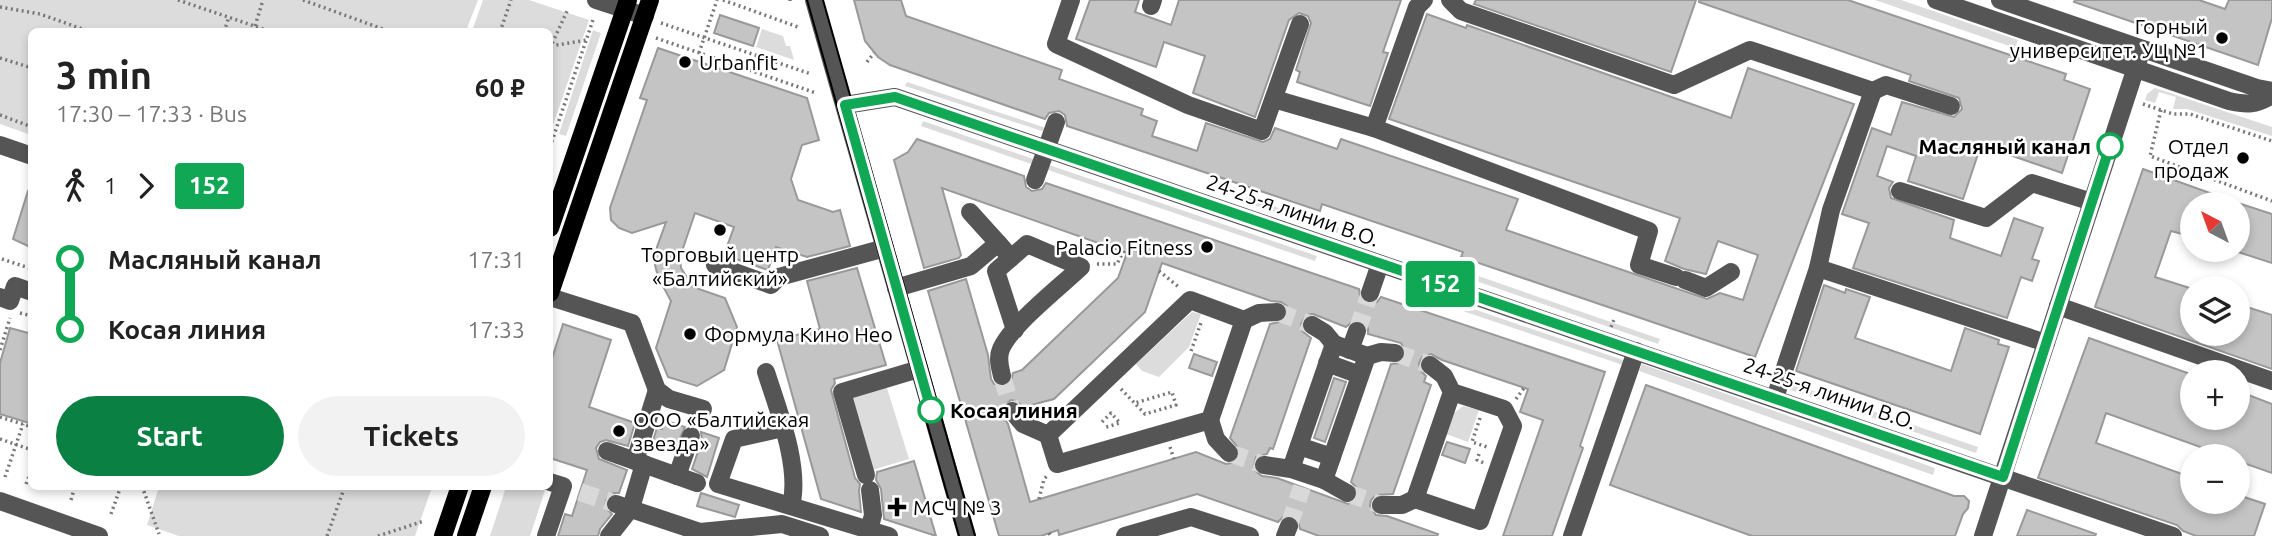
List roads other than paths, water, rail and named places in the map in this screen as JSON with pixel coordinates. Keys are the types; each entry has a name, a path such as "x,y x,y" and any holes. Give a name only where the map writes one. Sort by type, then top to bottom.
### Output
{"main road":[{"path":"553,219 626,5"},
{"path":"553,287 652,13"},
{"path":"443,536 459,490"},
{"path":"466,536 482,490"}],"street":[{"path":"814,0 967,536"},
{"path":"1072,0 1056,44 1188,106 1262,131 1300,24"},
{"path":"1374,128 1417,7 1424,0"},
{"path":"1450,0 1461,11 1674,85 1750,50 1873,91 1886,85 1951,106"},
{"path":"1936,0 2229,101 2248,105 2261,102 2272,93"},
{"path":"2000,0 2272,93"},
{"path":"595,9 626,5 652,13"},
{"path":"1983,536 2142,49"},
{"path":"1775,398 1818,268 1832,210 1873,91"},
{"name":"24-25-я линии В.О.","path":"845,105 895,97 2173,536"},
{"path":"1274,99 1374,128 1649,231 1639,265 1706,288 1731,272"},
{"path":"1035,180 1056,122"},
{"path":"0,145 28,155"},
{"path":"1899,191 1986,218 2032,183 2092,202"},
{"path":"970,212 1011,258"},
{"path":"896,288 971,265 998,243"},
{"path":"1002,376 999,364 1001,350 1015,330 1081,267 1027,244 996,271 1015,330"},
{"path":"715,265 771,285 779,277 885,248"},
{"path":"1370,293 1380,264"},
{"path":"1818,268 2046,343"},
{"path":"6,304 10,301 15,286 28,291"},
{"path":"553,296 632,323 657,390 669,399 703,409"},
{"path":"1048,435 1190,300 1244,320 1259,313 1277,313"},
{"path":"2058,306 2272,381"},
{"path":"1229,453 1216,439 1210,420 1244,320"},
{"path":"1312,324 1350,350 1395,353"},
{"path":"1306,478 1299,446 1327,363 1350,350 1357,331"},
{"path":"1306,478 1332,457 1360,374 1350,350"},
{"path":"1572,536 1636,351"},
{"path":"1327,363 1360,374"},
{"path":"1381,505 1402,505 1415,499 1480,521 1514,426 1504,409 1452,392 1444,376 1430,365"},
{"path":"869,530 873,515 868,482 842,392 919,369"},
{"path":"766,372 783,428 793,478 791,506"},
{"path":"609,536 640,463 657,390"},
{"path":"1415,499 1452,392"},
{"path":"1012,411 1023,424 1048,435 1057,464 1210,420"},
{"path":"783,428 734,439 718,484 889,536"},
{"path":"677,476 691,436"},
{"path":"1299,446 1332,457"},
{"path":"607,451 697,483"},
{"path":"1264,465 1347,493"},
{"path":"546,536 564,487"},
{"path":"0,501 99,536"},
{"path":"623,506 700,534 782,524 820,536"},
{"path":"1125,536 1191,517 1250,536"}],"tunnel":[{"path":"1357,331 1370,293"},
{"path":"1277,312 1312,325"},
{"path":"1395,353 1430,365"},
{"path":"1002,376 1012,411"},
{"path":"1229,453 1264,465"},
{"path":"1289,526 1302,487"},
{"path":"580,492 616,504"},
{"path":"1347,493 1381,505"}],"tram line":[{"path":"807,0 959,536"},
{"path":"823,0 975,536"}],"place":[{"name":"Горный университет. УЦ №1","path":"2222,38"},
{"name":"Urbanfit","path":"685,62"},
{"name":"Масляный канал","path":"2110,146"},
{"name":"Отдел продаж","path":"2243,158"},
{"name":"Торговый центр «Балтийский»","path":"720,230"},
{"name":"Palacio Fitness","path":"1207,247"},
{"name":"Формула Кино Нео","path":"690,334"},
{"name":"Косая линия","path":"931,410"},
{"name":"ООО «Балтийская звезда»","path":"619,431"},
{"name":"МСЧ № 3","path":"897,507"}]}
